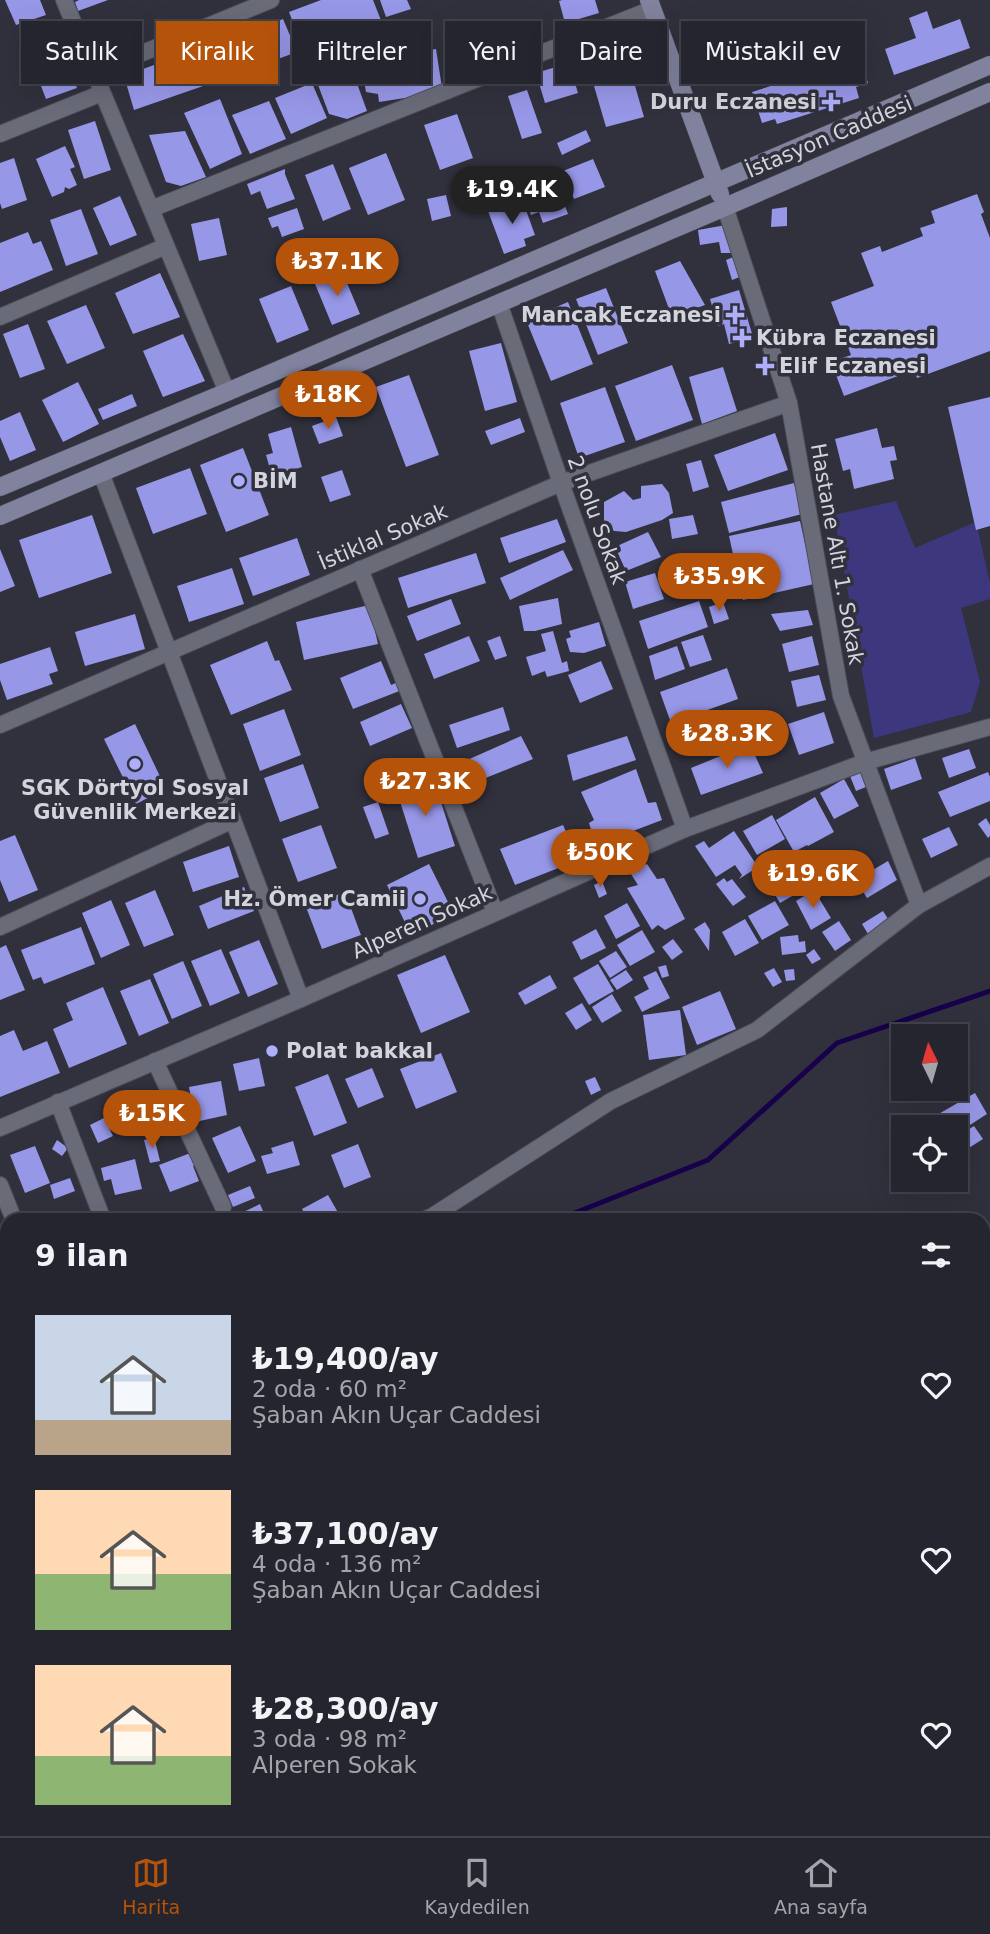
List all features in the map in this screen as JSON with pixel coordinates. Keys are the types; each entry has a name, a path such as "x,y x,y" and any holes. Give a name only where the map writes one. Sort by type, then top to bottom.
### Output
{"main road":[{"path":"650,4 725,207"},
{"name":"İstasyon Caddesi","path":"0,487 986,66"},
{"name":"İstasyon Caddesi","path":"0,516 725,207 990,90"}],"street":[{"path":"64,0 73,21"},
{"path":"142,53 271,0"},
{"path":"150,209 650,4"},
{"path":"986,66 990,90"},
{"path":"98,84 227,392"},
{"path":"0,134 102,93"},
{"name":"Hastane Altı 1. Sokak","path":"725,207 789,403 841,696 919,905"},
{"path":"0,317 166,246"},
{"name":"2 nolu Sokak","path":"499,303 685,829"},
{"name":"İstiklal Sokak","path":"0,725 561,483 789,403"},
{"path":"101,473 301,999"},
{"path":"360,569 495,912"},
{"name":"Alperen Sokak","path":"0,1128 301,999 685,829 865,762 990,727"},
{"path":"0,927 233,820"},
{"path":"437,1213 611,1101 757,1030 919,905 990,866"},
{"path":"155,1061 223,1208"},
{"path":"58,1102 100,1213"},
{"path":"0,1185 11,1213"}],"shaded area":[{"path":"896,501 915,548 976,522 990,583 990,599 961,608 980,682 971,712 874,738 834,515"}],"building":[{"path":"5,0 40,0 46,15 21,21 16,25"},
{"path":"108,0 78,11 75,2"},
{"path":"321,0 373,0 381,21 292,21 289,12"},
{"path":"380,0 407,0 411,9 386,17"},
{"path":"595,0 599,13 564,21 559,1"},
{"path":"927,11 933,29 960,19 970,48 894,75 885,49 916,38 909,18"},
{"path":"283,19 292,40 292,54 278,59 278,21"},
{"path":"436,49 442,88 423,91 424,95 379,102 378,94 366,92 365,84 431,84 431,50"},
{"path":"156,64 156,84 206,85 134,110 126,84 142,84 142,69"},
{"path":"555,67 555,84 575,84 578,93 545,103 539,84 541,71"},
{"path":"40,84 76,84 77,88 46,99"},
{"path":"312,84 327,118 291,134 275,98"},
{"path":"318,84 357,84 367,111 347,119 329,114"},
{"path":"593,84 634,84 644,117 606,127"},
{"path":"777,84 865,84 856,87 859,98 777,124 775,119 762,123 752,92"},
{"path":"527,90 542,133 522,139 508,96"},
{"path":"220,99 242,154 210,169 184,113"},
{"path":"269,101 286,139 250,154 232,115"},
{"path":"457,114 473,158 440,170 424,125"},
{"path":"95,121 111,170 84,179 68,130"},
{"path":"586,130 591,141 562,155 557,143"},
{"path":"185,131 206,177 181,186 166,182 149,135"},
{"path":"65,146 75,167 70,169 77,185 69,189 65,187 64,192 52,197 36,159"},
{"path":"386,153 405,200 368,215 349,168"},
{"path":"14,158 27,200 2,209 0,163"},
{"path":"593,159 605,187 574,199 563,171"},
{"path":"333,164 351,209 323,221 305,175"},
{"path":"285,169 295,199 267,209 260,191 251,195 247,184"},
{"path":"553,174 568,214 543,223 539,212 531,215 521,186"},
{"path":"977,194 990,238 990,351 917,378 914,370 844,396 831,362 851,355 831,302 874,286 861,253 880,246 882,252 923,236 920,228 935,223 931,211"},
{"path":"446,195 451,216 432,221 427,199"},
{"path":"120,196 137,235 110,246 93,208"},
{"path":"522,199 535,235 524,239 526,246 504,254 488,211"},
{"path":"787,207 787,226 771,227 772,209"},
{"path":"297,208 304,229 282,237 278,226 272,228 268,218"},
{"path":"81,209 98,254 66,266 50,220"},
{"path":"219,218 227,255 199,261 191,224"},
{"path":"726,225 731,253 721,253 719,242 700,245 698,230"},
{"path":"28,232 33,244 41,241 53,270 0,292 0,243"},
{"path":"738,255 745,275 732,280 726,260"},
{"path":"680,261 705,305 672,317 655,271"},
{"path":"342,271 360,314 332,325 313,279 323,275 325,279"},
{"path":"160,273 180,317 133,334 115,293"},
{"path":"291,286 309,330 277,343 259,299"},
{"path":"606,288 628,343 598,355 576,299"},
{"path":"739,290 753,337 729,344 724,324 718,326 710,299"},
{"path":"568,302 593,364 551,381 526,320"},
{"path":"86,305 105,348 67,364 47,321"},
{"path":"28,324 45,369 20,378 3,334"},
{"path":"183,334 205,381 163,397 143,351"},
{"path":"501,343 517,402 485,411 469,351"},
{"path":"672,365 693,420 636,441 615,386"},
{"path":"723,367 737,411 702,424 689,377"},
{"path":"409,375 439,455 406,467 376,387"},
{"path":"78,382 99,424 63,442 42,400"},
{"path":"605,387 625,442 579,458 560,403"},
{"path":"132,394 137,406 103,420 98,409"},
{"path":"990,397 990,526 976,530 948,407"},
{"path":"20,412 36,450 10,461 0,437 0,421"},
{"path":"336,417 343,436 319,444 312,426"},
{"path":"520,418 525,432 491,445 485,431"},
{"path":"291,427 302,467 272,476 266,455 273,453 268,434"},
{"path":"877,428 882,448 894,446 897,460 890,461 894,479 854,489 850,469 843,471 835,439"},
{"path":"775,433 788,470 728,491 714,455"},
{"path":"243,448 269,515 226,532 200,465"},
{"path":"701,460 709,487 693,492 686,464"},
{"path":"190,468 207,514 153,534 136,488"},
{"path":"342,470 351,495 330,502 321,477"},
{"path":"794,483 802,514 729,533 721,502"},
{"path":"662,484 669,493 673,513 662,520 626,532 614,531 604,523 604,502 624,491 633,500 641,498 641,486"},
{"path":"92,515 112,573 39,598 19,540"},
{"path":"693,515 698,534 672,539 669,519"},
{"path":"557,519 566,542 509,563 500,538"},
{"path":"800,521 814,584 743,600 729,536"},
{"path":"648,532 661,557 626,571 615,547"},
{"path":"297,538 310,575 253,596 239,558"},
{"path":"612,546 620,568 607,572 601,549"},
{"path":"0,549 15,586 0,592"},
{"path":"563,550 573,570 510,600 500,578"},
{"path":"476,553 486,583 408,608 398,578"},
{"path":"232,568 244,604 189,622 177,586"},
{"path":"655,573 664,599 633,609 625,582"},
{"path":"558,598 562,624 524,631 519,606"},
{"path":"451,599 461,624 417,641 407,616"},
{"path":"699,601 708,627 648,649 639,621"},
{"path":"723,602 729,619 714,624 709,607"},
{"path":"369,605 378,644 304,660 296,622"},
{"path":"808,610 813,625 780,631 771,614"},
{"path":"135,614 145,649 85,666 75,632"},
{"path":"599,622 606,646 584,653 570,652 566,639 571,637 569,631"},
{"path":"553,631 562,663 567,661 569,671 547,677 545,671 532,676 526,657 546,651 541,634"},
{"path":"703,635 712,660 690,667 681,642"},
{"path":"469,636 480,661 434,679 424,654"},
{"path":"500,636 507,656 495,660 487,641"},
{"path":"812,636 819,665 789,672 782,644"},
{"path":"267,641 292,690 231,715 210,665"},
{"path":"677,646 685,669 655,680 649,656"},
{"path":"50,647 58,671 49,674 53,684 7,700 0,680 0,664"},
{"path":"381,661 391,685 398,682 402,690 353,709 340,678"},
{"path":"601,661 613,689 580,703 568,675"},
{"path":"727,668 738,699 671,723 660,692"},
{"path":"819,675 826,700 797,707 791,681"},
{"path":"401,704 412,728 370,746 360,722"},
{"path":"503,707 510,730 457,748 449,725"},
{"path":"284,709 301,755 260,771 243,724"},
{"path":"824,712 834,743 799,755 788,724"},
{"name":"SGK Dörtyol Sosyal Güvenlik Merkezi","path":"135,724 166,789 136,804 104,739"},
{"path":"521,736 533,759 473,783 465,761"},
{"path":"627,736 636,760 573,781 567,755"},
{"path":"750,744 763,773 701,795 691,768"},
{"path":"969,749 976,768 949,778 942,758"},
{"path":"915,758 922,779 891,790 884,769"},
{"path":"303,764 319,808 280,822 264,778"},
{"path":"636,769 648,803 656,802 662,820 596,845 589,823 594,820 581,792"},
{"path":"860,772 866,787 856,791 850,776"},
{"path":"988,772 990,801 950,817 938,792"},
{"path":"433,777 455,846 418,858 396,789"},
{"path":"844,779 859,806 834,819 820,793"},
{"path":"815,797 834,832 794,852 776,820"},
{"path":"378,802 389,834 375,839 363,807"},
{"path":"772,815 785,839 757,855 743,831"},
{"path":"986,818 990,825 988,838 978,824"},
{"path":"321,825 337,868 298,882 282,839"},
{"path":"563,825 579,860 515,885 500,849"},
{"path":"949,827 958,845 931,858 922,839"},
{"path":"734,831 758,867 739,879 742,875 735,865 716,877 695,846 704,841 709,848"},
{"path":"15,835 38,890 9,902 0,880 0,841"},
{"path":"229,846 239,877 193,892 183,862"},
{"path":"791,855 804,875 796,880 794,895 780,903 762,873"},
{"path":"888,861 897,880 867,898 856,880"},
{"name":"Hz. Ömer Camii","path":"429,864 454,914 411,935 387,885"},
{"path":"647,864 657,879 664,878 685,919 665,930 658,925 652,930 627,888 638,885 629,871"},
{"path":"724,878 727,882 732,879 746,897 733,906 716,884"},
{"path":"602,881 607,894 599,898 594,885"},
{"path":"244,887 254,911 208,929 199,906"},
{"path":"155,890 174,935 144,947 125,903"},
{"path":"814,890 831,918 811,930 796,901"},
{"path":"345,892 361,935 322,949 306,907"},
{"path":"111,900 130,945 101,958 82,913"},
{"path":"775,901 789,925 762,940 748,916"},
{"path":"627,903 640,926 616,939 604,916"},
{"path":"883,911 890,922 868,934 862,924"},
{"path":"745,919 759,943 735,956 722,932"},
{"path":"839,921 851,940 835,951 822,932"},
{"path":"705,922 710,930 709,951 694,929"},
{"path":"81,927 95,964 44,984 41,977 33,980 21,950"},
{"path":"596,929 606,948 581,960 572,942"},
{"path":"642,930 655,952 630,966 617,945"},
{"path":"798,935 799,942 805,941 806,952 782,955 780,937"},
{"path":"673,939 683,952 672,960 662,947"},
{"path":"259,940 278,984 248,997 229,952"},
{"path":"6,945 25,990 0,1000 0,948"},
{"path":"221,949 240,993 210,1006 191,961"},
{"path":"814,949 821,959 812,964 806,955"},
{"path":"616,951 627,967 610,978 599,961"},
{"path":"445,955 470,1012 421,1033 397,975"},
{"path":"183,961 202,1006 172,1019 153,974"},
{"path":"598,964 614,991 589,1005 573,978"},
{"path":"666,965 669,976 662,978 658,967"},
{"path":"774,968 782,982 773,987 764,973"},
{"path":"794,969 795,980 786,981 784,970"},
{"path":"626,970 633,980 617,990 610,980"},
{"path":"656,971 670,998 642,1012 634,997 649,989 643,977"},
{"path":"550,975 557,988 525,1005 518,993"},
{"path":"150,979 169,1023 139,1036 120,991"},
{"path":"103,987 127,1044 69,1068 53,1029 73,1020 66,1003"},
{"path":"720,991 736,1029 697,1045 682,1007"},
{"path":"612,994 622,1011 602,1023 592,1007"},
{"path":"582,1003 592,1020 576,1030 565,1013"},
{"path":"680,1010 686,1055 649,1060 643,1015"},
{"path":"14,1030 23,1051 47,1041 60,1073 0,1097 0,1036"},
{"path":"441,1053 457,1092 416,1109 400,1069"},
{"path":"259,1058 265,1086 239,1091 233,1064"},
{"path":"372,1068 384,1097 358,1108 345,1079"},
{"path":"328,1074 347,1123 314,1136 295,1087"},
{"path":"595,1077 601,1090 591,1095 585,1081"},
{"path":"221,1081 227,1115 195,1122 189,1087"},
{"path":"975,1093 987,1114 968,1126 968,1115 937,1115 961,1101 968,1101 968,1097"},
{"path":"104,1118 113,1136 98,1143 90,1125"},
{"path":"240,1126 256,1161 228,1173 212,1138"},
{"path":"974,1126 983,1139 968,1148 968,1130"},
{"path":"154,1137 160,1161 150,1163 144,1140"},
{"path":"57,1140 68,1148 62,1156 52,1149"},
{"path":"293,1141 300,1165 267,1174 261,1156 273,1153 271,1148"},
{"path":"358,1144 371,1177 344,1188 331,1155"},
{"path":"35,1146 50,1183 25,1193 10,1155"},
{"path":"193,1152 198,1164 193,1166 199,1181 170,1192 159,1165"},
{"path":"135,1159 142,1189 115,1195 111,1179 104,1181 101,1168"},
{"path":"70,1178 75,1191 54,1199 50,1185"},
{"path":"250,1186 255,1198 233,1207 228,1195"},
{"path":"328,1195 338,1213 304,1213 302,1209"},
{"path":"260,1204 264,1213 241,1213"}],"waterway":[{"path":"575,1213 708,1160 837,1043 990,991"}],"place":[{"name":"Duru Eczanesi","path":"831,102"},
{"name":"Mancak Eczanesi","path":"735,315"},
{"name":"Kübra Eczanesi","path":"742,338"},
{"name":"Elif Eczanesi","path":"765,366"},
{"name":"BİM","path":"239,481"},
{"name":"SGK Dörtyol Sosyal Güvenlik Merkezi","path":"135,764"},
{"name":"Hz. Ömer Camii","path":"420,899"},
{"name":"Polat bakkal","path":"272,1051"}]}
